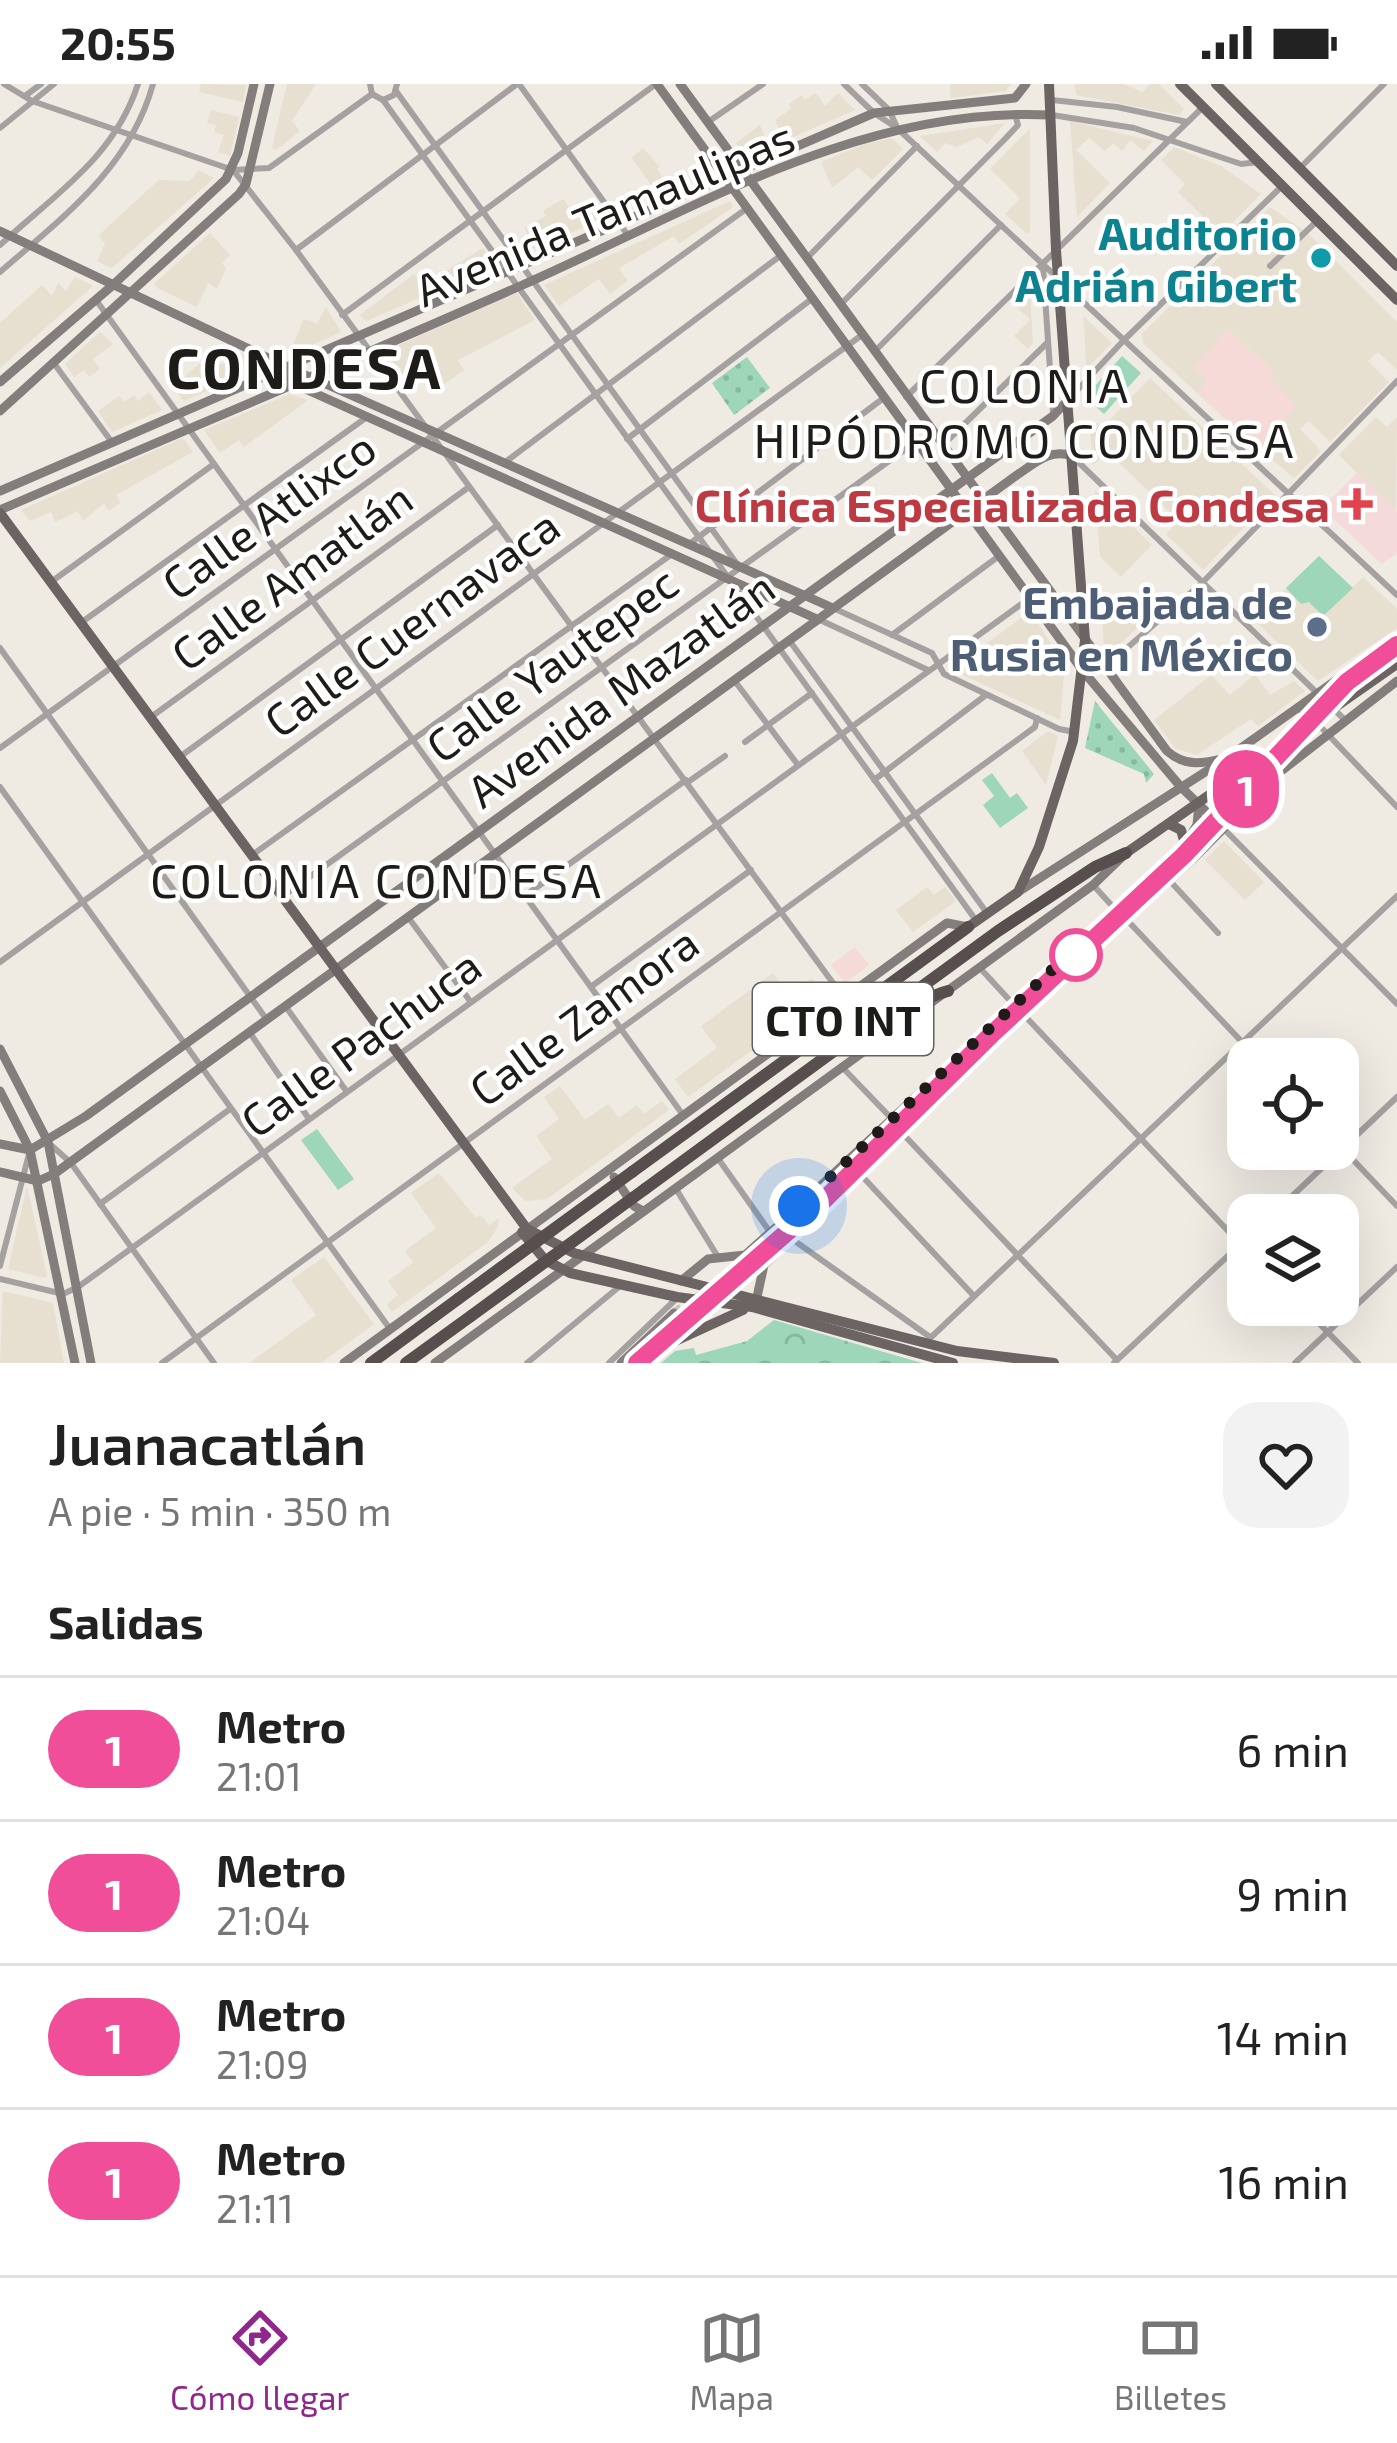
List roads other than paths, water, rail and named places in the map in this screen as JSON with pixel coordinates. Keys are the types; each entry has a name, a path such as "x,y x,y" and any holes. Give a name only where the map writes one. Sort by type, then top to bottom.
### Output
{"highway":[{"name":"CTO INT","path":"406,1363 998,931 1095,867 1126,854"},
{"name":"CTO INT","path":"371,1363 977,920"},
{"path":"873,1023 897,1017 927,996 948,991"},
{"path":"802,1049 810,1031 843,999"}],"main road":[{"path":"0,382 113,285 232,170 254,84"},
{"path":"0,411 246,184 270,84"},
{"path":"656,84 1083,671 1180,786 1223,828"},
{"path":"680,84 1172,756 1194,764 1227,758"},
{"path":"1011,114 1010,99 1020,95 1027,84"},
{"path":"1180,84 1397,300"},
{"path":"1219,85 1397,266"},
{"path":"1018,892 1051,816 1075,732 1085,640 1056,250 1051,90"},
{"name":"Avenida Tamaulipas","path":"1,491 874,113 1010,99"},
{"name":"Avenida Tamaulipas","path":"0,511 532,281 734,188 897,128 1011,114 1049,115"},
{"path":"5,233 430,435 445,452 817,619"},
{"path":"285,366 292,383 367,417 505,463 616,513 693,541 711,555 833,608"},
{"name":"Avenida Mazatlán","path":"30,1150 48,1142 1069,400"},
{"name":"Avenida Mazatlán","path":"38,1180 71,1163 411,921 495,854 981,500 1048,454 1062,452 1073,457"},
{"path":"16,485 22,500"},
{"path":"0,511 463,1144 525,1230 532,1248 562,1270 620,1286 677,1297 754,1302 989,1358 1054,1363"},
{"name":"CTO INT","path":"344,1363 947,923 977,920 1227,758 1397,637"},
{"name":"CTO INT","path":"435,1363 1093,886 1126,854 1397,664"},
{"path":"754,1302 760,1271 973,1062 1327,733 1397,681"},
{"path":"681,1281 708,1259 745,1255 799,1206 1185,844 1197,825 1198,804"},
{"path":"1169,824 1181,830 1185,844"},
{"path":"0,1049 48,1142 91,1363"},
{"path":"821,1196 940,1084 973,1062"},
{"path":"0,1091 30,1150 75,1363"},
{"path":"0,1144 30,1150"},
{"path":"612,1167 634,1206 643,1211"},
{"path":"0,1172 38,1180"},
{"path":"794,1237 799,1206"},
{"path":"525,1230 581,1255 953,1363"},
{"path":"647,1363 673,1342 754,1302"},
{"path":"621,1363 674,1313"}],"street":[{"path":"4,84 28,99 133,139 232,170 269,168 372,94"},
{"path":"0,245 5,233 86,169 117,132 138,84"},
{"path":"0,272 101,181 133,139 153,84"},
{"path":"370,84 372,94"},
{"path":"296,250 518,84 627,234"},
{"path":"342,316 656,84"},
{"path":"708,122 763,84"},
{"path":"844,84 897,128 1397,596"},
{"path":"862,84 889,110 897,128"},
{"path":"1300,168 1384,84"},
{"path":"0,128 49,85"},
{"path":"383,100 397,88 739,567"},
{"path":"1051,90 1187,122"},
{"path":"372,94 383,100 659,483 693,541 885,397"},
{"path":"907,397 1203,107"},
{"path":"840,305 1018,125 1011,114"},
{"name":"Avenida Tamaulipas","path":"1049,115 1134,128 1241,164 1259,162"},
{"path":"806,259 916,146"},
{"path":"232,170 430,435"},
{"path":"1069,400 1282,186"},
{"name":"Calle Atlixco","path":"0,748 748,207"},
{"path":"1270,266 1317,220"},
{"path":"874,352 1001,225"},
{"path":"505,463 782,255"},
{"path":"1043,267 1053,416"},
{"path":"627,439 813,298"},
{"path":"96,300 683,1115"},
{"name":"Calle Cuernavaca","path":"1,960 862,335"},
{"path":"942,446 1048,342"},
{"path":"52,362 111,440"},
{"path":"1105,667 1202,583 1397,381"},
{"path":"82,622 367,417"},
{"name":"Calle Yautepec","path":"283,896 917,441"},
{"path":"445,452 843,999"},
{"path":"1073,457 1346,720"},
{"path":"51,582 214,464"},
{"name":"Calle Amatlán","path":"151,717 470,487"},
{"path":"180,756 498,525"},
{"path":"252,855 672,554"},
{"path":"711,555 977,920"},
{"path":"892,635 999,556"},
{"name":"Calle Pachuca","path":"63,1294 1045,587"},
{"path":"833,608 932,652 944,674 1075,732"},
{"path":"817,619 929,670"},
{"path":"789,640 916,814 977,920"},
{"path":"0,648 267,1020"},
{"path":"734,680 798,765"},
{"path":"745,742 812,693"},
{"path":"874,780 986,695"},
{"path":"1298,709 1397,806"},
{"name":"Calle Zamora","path":"162,1363 1035,728 1037,718"},
{"path":"526,895 725,756"},
{"path":"0,787 390,1329"},
{"path":"1223,828 1397,1004"},
{"path":"592,986 752,870"},
{"path":"1170,881 1218,933"},
{"path":"1093,886 1115,910"},
{"path":"1246,1038 1397,896"},
{"path":"1127,920 1238,1038"},
{"path":"411,921 471,1002"},
{"path":"980,968 1014,1005"},
{"path":"286,1006 347,1092"},
{"path":"1023,1014 1227,1230"},
{"path":"250,1032 309,1119"},
{"path":"716,1157 770,1232 794,1237 928,1340 1227,1056"},
{"path":"843,1068 892,1120"},
{"path":"1359,1130 1397,1097"},
{"path":"100,1204 230,1108"},
{"path":"903,1134 1115,1361 1227,1256"},
{"path":"48,1142 71,1163 214,1363"},
{"path":"0,1266 30,1150"},
{"path":"1359,1165 1397,1206"},
{"path":"1293,1194 1317,1170"},
{"path":"861,1175 974,1295"},
{"path":"675,1188 718,1258"},
{"path":"1295,1363 1397,1267"},
{"path":"0,1279 63,1294"},
{"path":"527,1363 620,1286"},
{"path":"609,1363 677,1297"},
{"path":"1322,1326 1358,1363"}],"tunnel":[{"path":"674,1313 738,1270 821,1196"}],"metro line":[{"name":"1","path":"637,1363 908,1121 991,1035 1184,855 1347,682 1397,645"}],"place":[{"name":"Auditorio Adrián Gibert","path":"1321,258"},
{"name":"Clínica Especializada Condesa","path":"1357,504"},
{"name":"Embajada de Rusia en México","path":"1317,627"}],"district":[{"name":"CONDESA","path":"305,366"},
{"name":"COLONIA HIPÓDROMO CONDESA","path":"1025,412"},
{"name":"COLONIA CONDESA","path":"377,879"}]}
